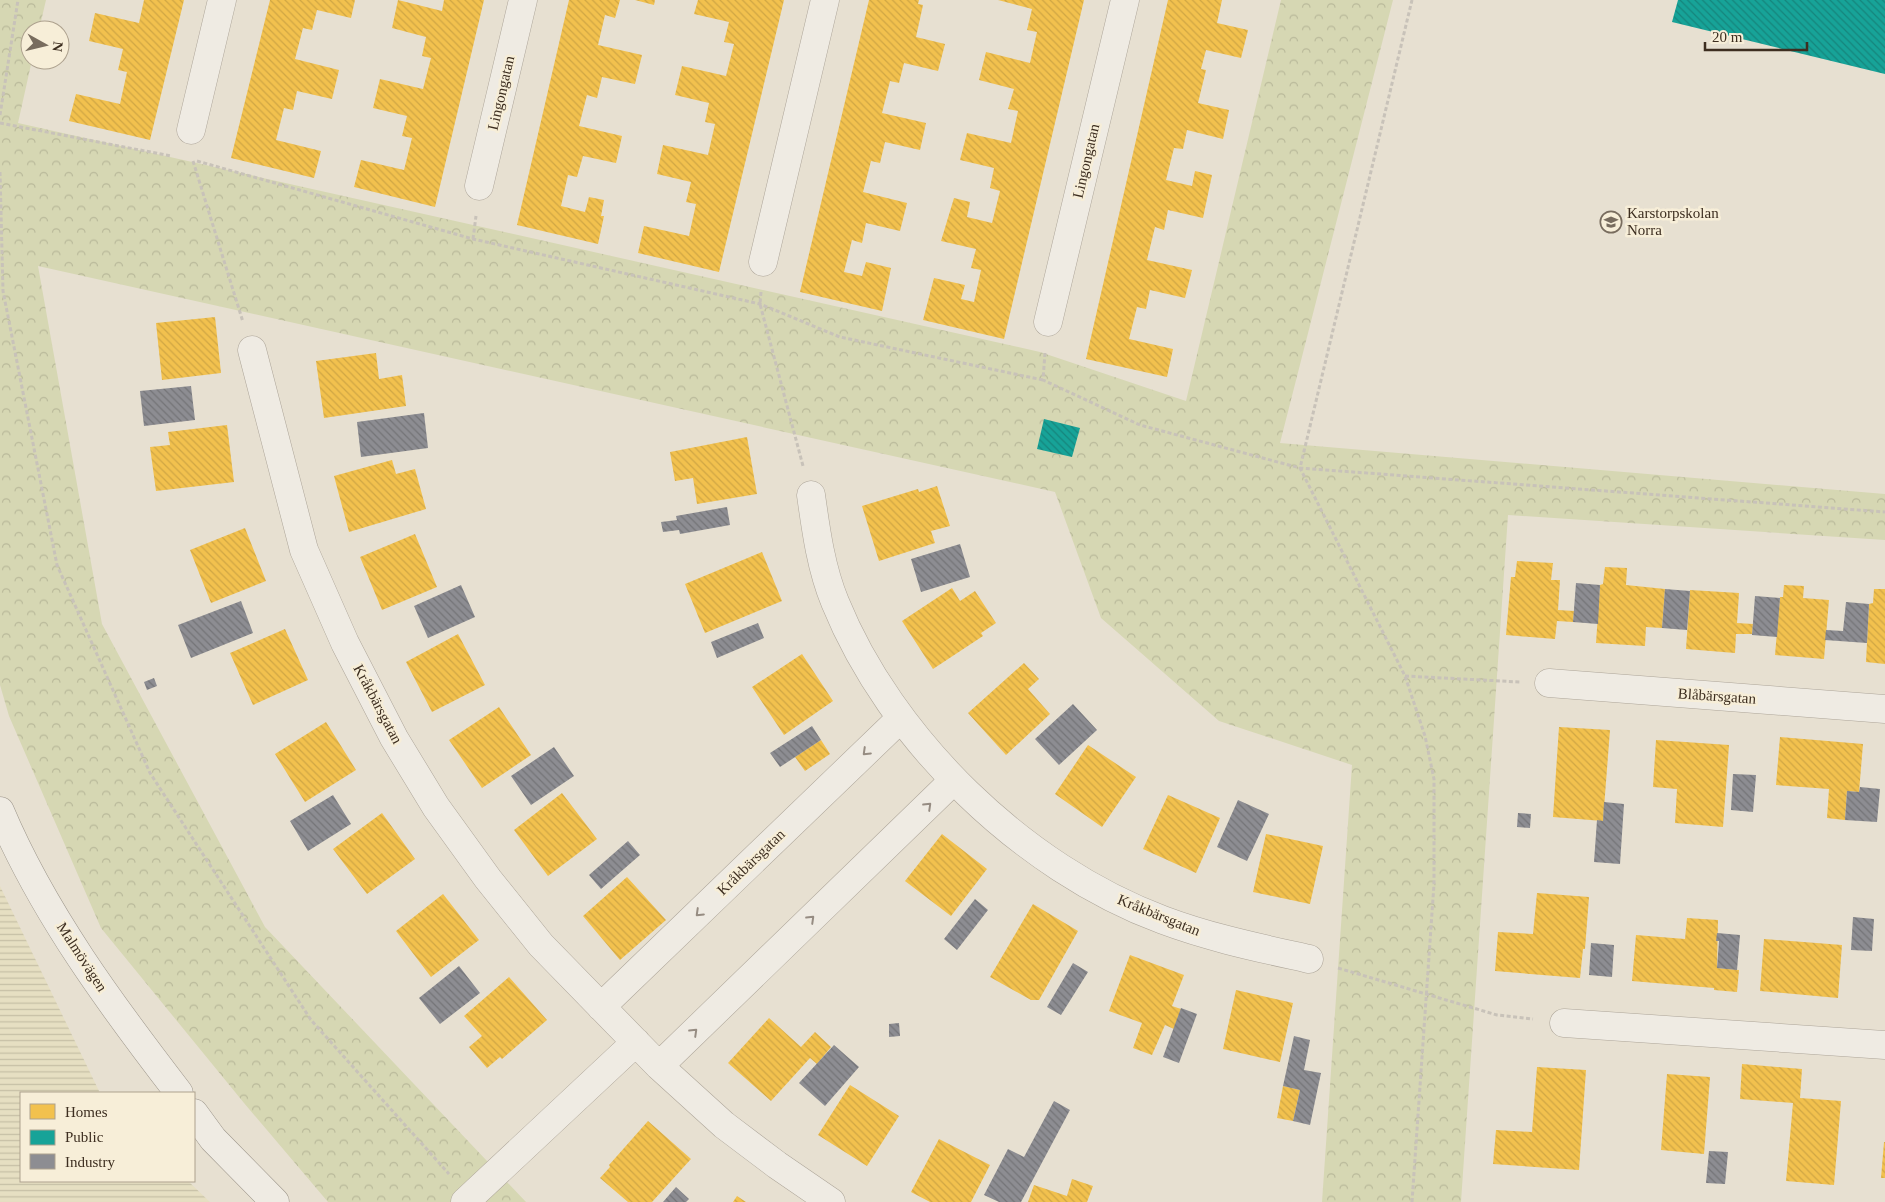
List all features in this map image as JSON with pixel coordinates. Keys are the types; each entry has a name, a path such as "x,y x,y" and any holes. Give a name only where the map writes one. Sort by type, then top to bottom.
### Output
{"street":[{"path":"192,130 222,0"},
{"name":"Lingongatan","path":"479,186 523,0"},
{"path":"763,262 825,0"},
{"name":"Lingongatan","path":"1048,322 1125,0"},
{"name":"Kråkbärsgatan","path":"252,350 304,550 345,643 394,738 436,807 488,879 541,945 659,1066 724,1125 777,1165 831,1202"},
{"name":"Kråkbärsgatan","path":"811,495 819,547 834,601 866,666 901,718 954,780 1008,827 1056,865 1107,894 1162,920 1223,940 1309,959"},
{"name":"Blåbärsgatan","path":"1549,683 1885,709"},
{"name":"Kråkbärsgatan","path":"602,1007 901,718"},
{"path":"659,1066 954,780"},
{"name":"Malmövägen","path":"0,811 11,837 64,931 134,1035 178,1092"},
{"path":"1564,1023 1885,1045"},
{"path":"468,1200 636,1042"},
{"path":"195,1114 214,1139 275,1202"}],"path":[{"path":"0,115 18,0"},
{"path":"1412,0 1300,468 1405,676 1425,736 1434,779 1434,884 1412,1202"},
{"path":"0,123 173,156"},
{"path":"252,350 192,160 473,239 760,304 840,336 1043,380 1140,425 1300,468 1885,512"},
{"path":"0,172 3,291 57,565 150,773 311,1020 468,1200"},
{"path":"763,262 760,304 811,495"},
{"path":"1043,380 1048,322"},
{"path":"1405,676 1549,683"},
{"path":"1309,959 1497,1015 1564,1023"}],"shaded area":[{"path":"0,886 100,1092 20,1092 20,1182 189,1182 210,1202 0,1202"}],"green space":[{"path":"0,0 46,0 41,20 20,20 20,70 30,70 18,123 1040,352 1186,401 1281,0 1393,0 1280,443 1885,494 1885,540 1508,515 1461,1202 1322,1202 1352,765 1219,721 1101,618 1055,492 38,266 102,624 265,927 526,1202 328,1202 244,1103 101,928 9,716 0,685"}],"building: Homes":[{"path":"144,0 184,0 150,140 69,121 76,94 120,104 127,72 118,70 123,49 89,41 95,13 139,23"},
{"path":"270,0 355,0 351,18 317,10 312,30 303,28 295,59 339,70 332,99 297,91 293,110 284,108 276,140 321,151 314,178 231,158"},
{"path":"398,0 442,11 444,0 484,0 435,207 354,187 361,160 404,170 412,138 402,136 407,116 373,108 380,79 423,89 431,58 422,56 426,37 392,28"},
{"path":"569,0 620,0 615,18 605,15 598,45 642,55 635,84 602,77 597,98 587,95 579,126 622,136 616,163 583,156 577,177 568,175 561,206 585,212 589,197 604,200 601,216 604,216 598,244 517,225"},
{"path":"635,0 655,0 654,5"},
{"path":"698,0 784,0 719,272 638,253 644,226 689,236 696,204 686,202 691,182 657,174 663,145 708,155 715,124 705,122 709,103 675,95 682,66 726,76 734,44 724,42 729,22 694,14"},
{"path":"869,0 919,0 918,4 923,5 916,37 945,44 938,71 904,63 899,83 890,81 882,113 926,123 920,150 885,142 880,163 871,161 863,192 907,203 900,231 866,223 862,243 852,240 844,272 862,276 866,262 891,268 882,311 800,292"},
{"path":"998,0 1084,0 1004,339 923,320 934,278 965,285 961,299 974,302 981,270 971,268 976,249 941,241 954,198 970,202 967,217 992,223 1000,191 990,188 994,168 960,160 967,133 1011,143 1018,111 1008,109 1014,89 979,80 986,52 1030,63 1037,32 1027,30 1032,9"},
{"path":"1168,0 1222,0 1217,23 1248,30 1241,58 1206,50 1201,69 1206,70 1198,103 1229,110 1223,139 1187,130 1183,149 1174,148 1166,180 1192,186 1195,171 1212,175 1203,218 1168,210 1164,230 1155,227 1147,260 1192,270 1185,298 1150,290 1146,309 1137,307 1129,339 1173,349 1167,377 1086,359"},
{"path":"215,317 221,373 162,380 156,323"},
{"path":"376,353 379,379 402,375 406,406 324,418 316,361"},
{"path":"227,425 234,482 156,491 150,447 170,445 168,432"},
{"path":"747,437 757,494 697,504 693,478 675,481 670,452"},
{"path":"392,460 396,474 415,469 426,509 349,532 334,476"},
{"path":"937,486 950,526 931,531 935,543 879,561 862,506 918,489 919,492"},
{"path":"245,528 266,581 211,603 190,550"},
{"path":"415,534 437,587 382,610 360,557"},
{"path":"762,552 782,601 705,633 685,584"},
{"path":"1517,561 1553,563 1551,580 1560,580 1558,610 1574,611 1573,622 1557,621 1555,639 1506,635 1511,577 1515,577"},
{"path":"1605,567 1627,568 1626,585 1665,589 1662,628 1646,627 1645,646 1596,643 1600,585 1603,584"},
{"path":"1784,585 1804,586 1803,598 1829,600 1824,659 1775,655 1780,597 1783,597"},
{"path":"952,588 960,601 975,591 996,623 981,633 983,636 933,669 902,621"},
{"path":"1874,589 1885,589 1885,664 1866,662 1869,604 1873,603"},
{"path":"1690,590 1739,593 1737,623 1753,624 1752,634 1736,634 1735,653 1686,649"},
{"path":"285,629 308,680 253,705 230,653"},
{"path":"458,634 485,685 432,712 406,662"},
{"path":"802,654 833,701 784,735 752,687"},
{"path":"1024,663 1039,679 1028,689 1050,714 1006,755 968,713"},
{"path":"499,707 531,755 482,788 449,740"},
{"path":"326,722 356,770 305,802 275,754"},
{"path":"1559,727 1610,730 1603,821 1553,817"},
{"path":"1780,737 1863,744 1859,792 1847,791 1845,820 1827,818 1829,789 1776,785"},
{"path":"821,740 830,754 805,771 795,757"},
{"path":"1656,740 1729,745 1723,827 1675,823 1677,789 1653,787"},
{"path":"1088,745 1136,777 1102,827 1055,794"},
{"path":"562,793 597,839 548,876 514,830"},
{"path":"1168,795 1220,818 1196,873 1143,849"},
{"path":"382,813 415,859 367,894 333,849"},
{"path":"942,834 987,869 951,916 905,881"},
{"path":"1266,834 1323,846 1310,904 1253,892"},
{"path":"627,877 666,920 620,960 583,916"},
{"path":"1537,893 1589,897 1585,949 1583,949 1580,978 1495,971 1498,932 1533,934"},
{"path":"443,894 479,940 431,977 396,931"},
{"path":"1033,904 1078,931 1039,1000 1031,1000 990,977"},
{"path":"1687,918 1718,920 1717,968 1739,970 1737,992 1714,990 1714,988 1632,981 1636,935 1685,939"},
{"path":"1764,939 1842,945 1838,998 1760,991"},
{"path":"1130,955 1184,975 1172,1006 1181,1009 1174,1029 1165,1025 1152,1055 1133,1048 1142,1023 1109,1011"},
{"path":"509,977 547,1020 502,1059 500,1057 487,1068 469,1047 482,1036 464,1016"},
{"path":"1236,990 1293,1003 1280,1062 1223,1049"},
{"path":"769,1018 801,1047 815,1032 831,1047 817,1064 810,1058 771,1101 728,1063"},
{"path":"1742,1064 1802,1069 1800,1098 1841,1101 1834,1185 1786,1181 1793,1103 1740,1099"},
{"path":"1537,1067 1586,1070 1579,1170 1493,1164 1496,1130 1532,1132"},
{"path":"1667,1074 1710,1077 1704,1154 1661,1150"},
{"path":"850,1085 899,1116 867,1166 818,1135"},
{"path":"1283,1086 1300,1090 1293,1121 1277,1118"},
{"path":"648,1121 691,1159 652,1202 628,1202 600,1178"},
{"path":"939,1139 990,1165 971,1202 930,1202 911,1192"},
{"path":"1884,1142 1885,1178 1881,1178"},
{"path":"1072,1179 1093,1186 1087,1202 1028,1202 1034,1185 1067,1196"},
{"path":"737,1196 746,1202 733,1202"}],"building: Public":[{"path":"1678,0 1885,0 1885,74 1672,22"},
{"path":"1044,419 1080,428 1072,457 1037,449"}],"building: Industry":[{"path":"191,386 195,420 144,426 140,391"},
{"path":"424,413 428,448 361,457 357,422"},
{"path":"727,507 730,525 680,534 679,530 663,532 661,522 677,520 676,516"},
{"path":"960,544 970,577 921,592 911,559"},
{"path":"1576,583 1600,585 1598,624 1573,622"},
{"path":"461,585 475,617 428,638 414,606"},
{"path":"1665,589 1690,591 1687,630 1662,628"},
{"path":"1755,596 1780,598 1777,637 1752,635"},
{"path":"241,601 253,633 191,658 178,625"},
{"path":"1846,602 1869,604 1867,643 1825,640 1826,630 1843,631"},
{"path":"758,623 764,638 717,658 711,642"},
{"path":"154,678 157,686 147,690 144,682"},
{"path":"1073,704 1097,730 1059,765 1035,739"},
{"path":"812,726 821,740 780,767 770,753"},
{"path":"554,747 574,776 531,805 511,776"},
{"path":"1733,774 1756,775 1753,812 1731,810"},
{"path":"1860,787 1880,789 1877,822 1845,820 1847,791 1859,792"},
{"path":"333,795 351,824 308,851 290,821"},
{"path":"1238,800 1269,814 1247,861 1217,847"},
{"path":"1604,802 1624,804 1620,864 1594,862 1597,820 1603,821"},
{"path":"1518,813 1531,814 1530,828 1517,827"},
{"path":"628,841 640,855 601,889 589,875"},
{"path":"975,899 988,910 957,950 944,939"},
{"path":"1853,917 1874,919 1872,951 1851,950"},
{"path":"1717,933 1740,935 1737,970 1717,968 1719,941 1716,941"},
{"path":"1591,943 1614,945 1612,977 1589,975"},
{"path":"1073,963 1088,972 1061,1015 1047,1007"},
{"path":"459,966 480,993 440,1024 419,998"},
{"path":"1181,1008 1197,1014 1179,1063 1163,1057"},
{"path":"899,1023 900,1036 889,1037 889,1024"},
{"path":"1294,1036 1310,1040 1304,1070 1321,1073 1310,1125 1293,1121 1300,1090 1283,1086"},
{"path":"834,1045 859,1067 825,1106 799,1083"},
{"path":"1054,1101 1070,1110 1021,1202 999,1202 984,1195 1008,1149 1024,1157"},
{"path":"1709,1151 1728,1152 1725,1184 1706,1183"},
{"path":"676,1187 689,1199 686,1202 663,1202"}],"place":[{"name":"Karstorpskolan Norra","path":"1611,222"}]}
